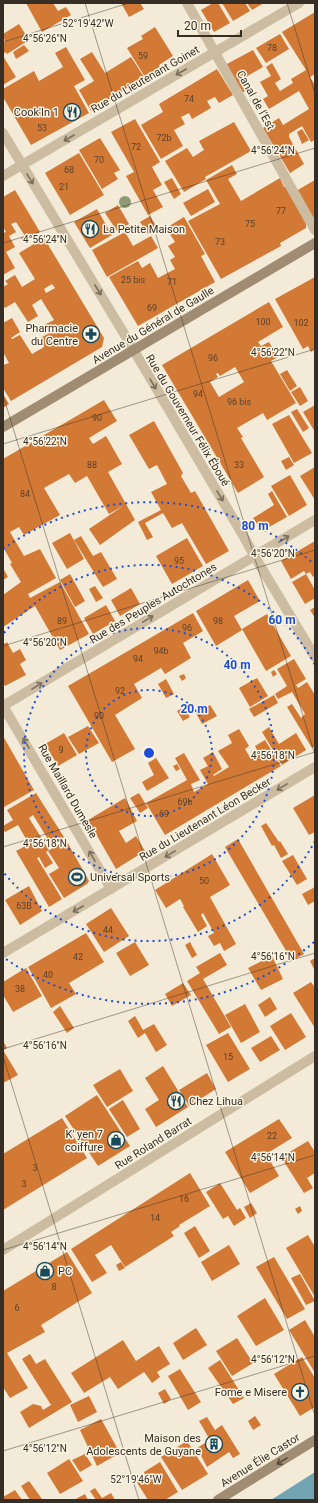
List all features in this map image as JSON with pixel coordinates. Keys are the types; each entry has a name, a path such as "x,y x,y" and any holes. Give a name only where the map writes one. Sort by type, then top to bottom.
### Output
{"street":[{"name":"Canal de l'Est","path":"187,3 315,230"},
{"name":"Rue du Lieutenant Goinet","path":"3,176 299,3"},
{"name":"Rue du Gouverneur Félix Éboué","path":"3,133 315,657"},
{"name":"Avenue du Général de Gaulle","path":"3,427 315,243"},
{"name":"Rue des Peuples Autochtones","path":"3,706 315,520"},
{"name":"Rue Maillard Dumesle","path":"3,706 111,889"},
{"name":"Rue du Lieutenant Léon Becker","path":"3,953 315,767"},
{"name":"Rue Roland Barrat","path":"3,1250 315,1056"},
{"name":"Avenue Élie Castor","path":"218,1500 315,1440"}],"water":[{"path":"315,1472 315,1500 271,1500"}],"building":[{"path":"26,3 53,3 58,11 66,7 71,15 42,32"},
{"path":"121,3 140,3 144,9 129,17"},
{"path":"213,3 218,3 230,23 214,32 201,10"},
{"path":"222,3 245,3 250,11 233,21"},
{"path":"247,3 264,3 252,10"},
{"path":"315,12 315,74 310,77 315,85 315,140 311,142 302,126 289,134 289,137 304,164 290,173 263,128 279,118 283,125 309,109 299,91 269,109 263,99 268,96 260,82 271,76 266,67 272,63 281,79 275,83 280,91 293,83 291,79 306,70 282,32"},
{"path":"19,24 29,40 7,54 6,52 3,54 3,43 5,42 3,34"},
{"path":"155,27 173,56 145,77 127,48 143,39 141,36"},
{"path":"280,34 289,49 266,63 256,48"},
{"path":"24,45 29,51 16,59 13,52"},
{"path":"66,47 85,80 74,86 89,113 31,145 3,97 3,89 34,71 39,81 63,67 55,53"},
{"path":"253,50 263,67 244,78 250,88 242,93 225,65"},
{"path":"92,52 105,73 131,57 144,77 91,111 79,90 94,81 80,59"},
{"path":"3,56 16,77 3,85"},
{"path":"217,69 233,95 219,103 215,97 207,101 211,108 192,119 189,113 181,117 185,124 174,130 183,146 161,159 141,125 163,112 159,104"},
{"path":"135,119 160,162 152,167 162,185 153,190 163,207 148,215 126,176 134,172 111,132"},
{"path":"234,122 251,151 205,177 206,179 184,192 165,161 187,148 193,157 204,150 199,141"},
{"path":"302,129 309,140 302,144 297,132"},
{"path":"100,138 120,170 114,173 118,179 102,189 79,150"},
{"path":"79,153 104,195 70,215 45,173"},
{"path":"232,165 237,174 228,179 241,201 280,178 284,187 287,186 306,219 306,228 280,243 281,246 221,279 188,221 220,204 206,180"},
{"path":"172,178 181,194 174,199 164,182"},
{"path":"315,180 315,219 314,220 296,191"},
{"path":"208,189 215,202 191,216 183,203"},
{"path":"15,190 40,232 23,241 21,238 25,236 16,222 11,224 16,232 9,236 15,247 6,252 15,268 3,275 3,233 6,232 3,227 3,197"},
{"path":"118,205 129,224 117,231 105,213"},
{"path":"97,209 112,235 90,248 74,222"},
{"path":"150,216 158,229 148,234 140,222"},
{"path":"184,217 205,254 201,256 215,282 138,326 109,277 138,261 142,268 150,263 158,278 175,269 170,260 175,257 168,246 175,242 166,228"},
{"path":"125,232 133,246 151,236 158,248 107,277 92,250"},
{"path":"44,238 104,338 102,347 11,401 3,388 3,365 9,363 3,352 3,323 12,318 20,332 11,338 12,339 20,335 32,354 44,347 39,339 49,333 44,325 54,320 41,299 32,305 38,316 28,322 15,302 5,308 3,304 3,287 8,284 5,281 15,275 22,287 35,279 19,253","holes":["52,284 55,288 46,293 44,289"]},
{"path":"315,277 315,349 311,352 308,346 303,349 275,299"},
{"path":"269,302 283,327 258,342 261,346 269,342 278,357 271,361 296,403 267,420 263,413 237,428 243,437 241,438 264,477 238,493 162,365","holes":["235,367 244,382 219,397 210,382 218,377 216,374 218,373 220,376"]},
{"path":"287,370 297,386 290,391 280,374"},
{"path":"300,387 308,401 300,406 291,392"},
{"path":"3,394 9,404 3,408"},
{"path":"104,400 117,421 89,438 93,444 106,436 122,464 108,472 135,520 100,545 89,529 123,506 109,514 87,476 75,483 69,474 44,488 60,515 24,535 19,527 10,532 24,556 40,549 56,578 28,594 30,598 60,582 89,634 60,650 35,606 3,627 3,595 21,582 10,564 12,563 3,547 3,459"},
{"path":"315,405 315,432 303,412"},
{"path":"297,409 309,428 303,432 291,412"},
{"path":"289,415 312,453 294,463 272,424"},
{"path":"154,421 183,473 181,476 191,493 195,491 229,551 206,564 182,523 172,528 163,513 145,523 153,537 147,540 138,522 161,510 151,492 167,484 157,465 149,469 129,435"},
{"path":"289,457 294,465 286,470 281,461"},
{"path":"315,467 315,500 300,476"},
{"path":"290,475 307,505 289,516 271,486"},
{"path":"272,491 287,517 262,531 253,518 274,505 268,494"},
{"path":"70,533 84,559 67,569 52,543"},
{"path":"81,536 93,556 101,552 117,579 103,587 74,540"},
{"path":"187,538 203,566 172,584 156,556"},
{"path":"315,541 315,576 313,577 310,572 306,574 304,571 291,579 281,561"},
{"path":"3,568 8,577 3,580"},
{"path":"70,574 85,601 75,607 60,580"},
{"path":"306,574 315,590 315,598 305,604 292,582"},
{"path":"248,580 260,601 234,616 242,630 216,646 196,611"},
{"path":"95,586 103,598 96,602 89,589"},
{"path":"131,588 140,604 120,616 111,600"},
{"path":"106,605 115,621 93,634 84,618"},
{"path":"315,607 315,618 310,610"},
{"path":"193,613 203,631 183,643 191,658 165,674 161,668 134,684 142,698 115,715 135,749 112,762 68,686"},
{"path":"267,614 291,656 266,671 242,629"},
{"path":"3,641 5,644 7,642 13,653 20,649 26,660 20,664 26,675 5,686 3,682"},
{"path":"294,659 306,679 296,685 298,688 307,682 315,695 315,746 312,748 287,707 292,704 301,718 305,714 292,692 278,699 275,694 287,686 277,669"},
{"path":"274,670 277,674 273,677 271,672"},
{"path":"184,674 186,678 182,681 179,676"},
{"path":"257,678 268,696 250,707 239,688"},
{"path":"166,679 174,694 166,698 158,684"},
{"path":"274,695 278,703 254,717 249,709"},
{"path":"210,705 217,716 202,724 196,713"},
{"path":"184,707 190,717 183,721 177,711"},
{"path":"88,726 99,743 79,754 68,737"},
{"path":"269,727 279,744 296,733 306,750 282,765 262,732"},
{"path":"239,729 249,746 245,749 251,759 259,754 255,746 265,740 281,766 165,835 146,803 187,780 175,758 184,753 200,780 191,784 194,792 208,784 200,770 208,766 203,758 213,752 222,769 213,775 214,776 229,767 218,751 232,743 228,735"},
{"path":"64,733 77,755 58,766 45,744"},
{"path":"3,736 34,790 4,807 3,804"},
{"path":"156,758 169,778 147,791 142,782 154,775 148,763"},
{"path":"177,764 180,769 176,771 173,766"},
{"path":"36,793 64,837 51,844 33,815 29,818 49,850 46,852 53,863 45,868 39,857 37,858 62,899 49,907 16,851 29,844 18,825 5,832 3,829 3,826 13,820 7,810"},
{"path":"139,793 148,808 140,813 130,798"},
{"path":"315,795 315,832 309,835 293,808"},
{"path":"125,798 137,821 119,831 126,843 136,836 145,851 116,869 88,820"},
{"path":"266,823 288,854 281,858 274,845 272,846 261,826"},
{"path":"238,839 304,954 292,961 225,847"},
{"path":"66,840 89,881 87,884 64,898 49,874 59,868 48,851"},
{"path":"212,854 230,885 210,897 236,944 224,951 220,943 214,946 208,936 214,933 203,913 201,915 207,926 198,932 180,899 166,908 155,890"},
{"path":"293,855 307,879 297,885 282,861"},
{"path":"29,886 42,911 20,925 5,900"},
{"path":"315,887 315,901 308,905 302,894"},
{"path":"111,908 129,936 104,952 86,924"},
{"path":"86,933 104,962 69,983 76,994 51,1008 28,967"},
{"path":"135,942 149,965 130,976 116,953"},
{"path":"190,942 197,955 192,958 185,945"},
{"path":"220,953 227,965 203,979 231,1027 219,1034 187,981 200,973 196,967"},
{"path":"272,956 283,979 261,990 248,968"},
{"path":"315,958 315,971 310,961"},
{"path":"26,968 42,996 13,1012 3,995 3,982"},
{"path":"311,982 315,986 315,1028 293,993"},
{"path":"183,983 191,995 172,1006 165,994"},
{"path":"270,997 277,1009 265,1017 258,1005"},
{"path":"245,1004 260,1032 241,1043 225,1015"},
{"path":"60,1006 74,1028 67,1033 53,1012"},
{"path":"291,1013 306,1037 285,1050 270,1026"},
{"path":"135,1016 143,1030 154,1024 167,1045 156,1052 145,1033 138,1038 128,1021"},
{"path":"228,1033 250,1069 228,1082 206,1045"},
{"path":"271,1036 280,1050 260,1062 251,1048"},
{"path":"3,1041 7,1048 3,1050"},
{"path":"3,1050 18,1075 3,1083"},
{"path":"163,1066 188,1107 156,1127 145,1109 159,1100 145,1078"},
{"path":"120,1069 133,1091 107,1107 93,1085"},
{"path":"207,1073 216,1089 189,1106 179,1090"},
{"path":"97,1095 130,1146 98,1166 65,1116"},
{"path":"123,1100 140,1129 127,1137 109,1109"},
{"path":"62,1118 87,1158 3,1210 3,1154"},
{"path":"279,1119 292,1138 266,1154 279,1176 250,1193 225,1152"},
{"path":"308,1141 315,1152 315,1173 307,1178 313,1188 304,1193 281,1157"},
{"path":"190,1173 210,1206 179,1225 180,1226 171,1232 174,1236 125,1267 111,1245 95,1255 107,1273 92,1282 71,1249"},
{"path":"220,1183 237,1210 240,1208 246,1218 234,1226 228,1216 223,1219 206,1192"},
{"path":"251,1203 257,1213 250,1218 244,1207"},
{"path":"300,1206 302,1211 298,1214 295,1209"},
{"path":"195,1226 210,1251 199,1258 184,1233"},
{"path":"308,1235 315,1247 315,1297 286,1248"},
{"path":"229,1245 240,1264 212,1281 201,1262"},
{"path":"67,1252 92,1293 41,1325 45,1332 7,1353 28,1388 10,1398 3,1387 3,1291"},
{"path":"274,1257 305,1309 287,1319 256,1267"},
{"path":"121,1262 125,1268 119,1271 116,1265"},
{"path":"300,1274 315,1301 306,1305 291,1278"},
{"path":"265,1298 284,1330 256,1346 237,1316"},
{"path":"305,1320 315,1337 315,1373 289,1330"},
{"path":"196,1328 207,1345 183,1360 173,1343"},
{"path":"237,1338 253,1363 232,1376 216,1351"},
{"path":"123,1340 136,1361 159,1346 170,1364 157,1372 160,1377 152,1383 144,1372 118,1389 110,1377 84,1393 71,1373"},
{"path":"30,1354 36,1364 45,1359 72,1402 29,1428 20,1412 33,1404 41,1406 43,1410 51,1405 22,1359"},
{"name":"Fome e Misere","path":"302,1357 315,1378 315,1407 300,1416 274,1374"},
{"path":"220,1360 244,1398 233,1404 208,1368"},
{"path":"180,1369 201,1402 188,1410 168,1376"},
{"path":"165,1389 171,1399 164,1404 158,1393"},
{"path":"89,1396 97,1412 78,1422 70,1405"},
{"path":"255,1416 261,1425 253,1430 248,1421"},
{"name":"Maison des Adolescents de Guyane","path":"207,1417 215,1430 222,1425 240,1454 233,1458 229,1452 207,1467 197,1448 210,1440 199,1421"},
{"path":"101,1419 120,1453 97,1466 80,1430"},
{"path":"187,1441 208,1474 182,1490 161,1457"},
{"path":"85,1454 92,1465 80,1472 72,1460"},
{"path":"69,1459 83,1481 60,1494 47,1473"},
{"path":"160,1462 178,1492 165,1500 148,1500 136,1481 145,1475 144,1472"},
{"path":"29,1481 42,1499 41,1500 30,1500 21,1486"},
{"path":"95,1488 102,1498 111,1493 115,1500 96,1500 90,1491"},
{"path":"15,1490 22,1500 3,1500 3,1497"},
{"path":"85,1494 88,1500 74,1500"}],"place":[{"name":"Cook'In 1","path":"72,112"},
{"name":"La Petite Maison","path":"90,229"},
{"name":"Pharmacie du Centre","path":"91,334"},
{"name":"Universal Sports","path":"77,877"},
{"name":"Chez Lihua","path":"176,1101"},
{"name":"K' yen 7 coiffure","path":"116,1140"},
{"name":"PC","path":"45,1271"},
{"name":"Fome e Misere","path":"300,1392"},
{"name":"Maison des Adolescents de Guyane","path":"214,1444"}]}
